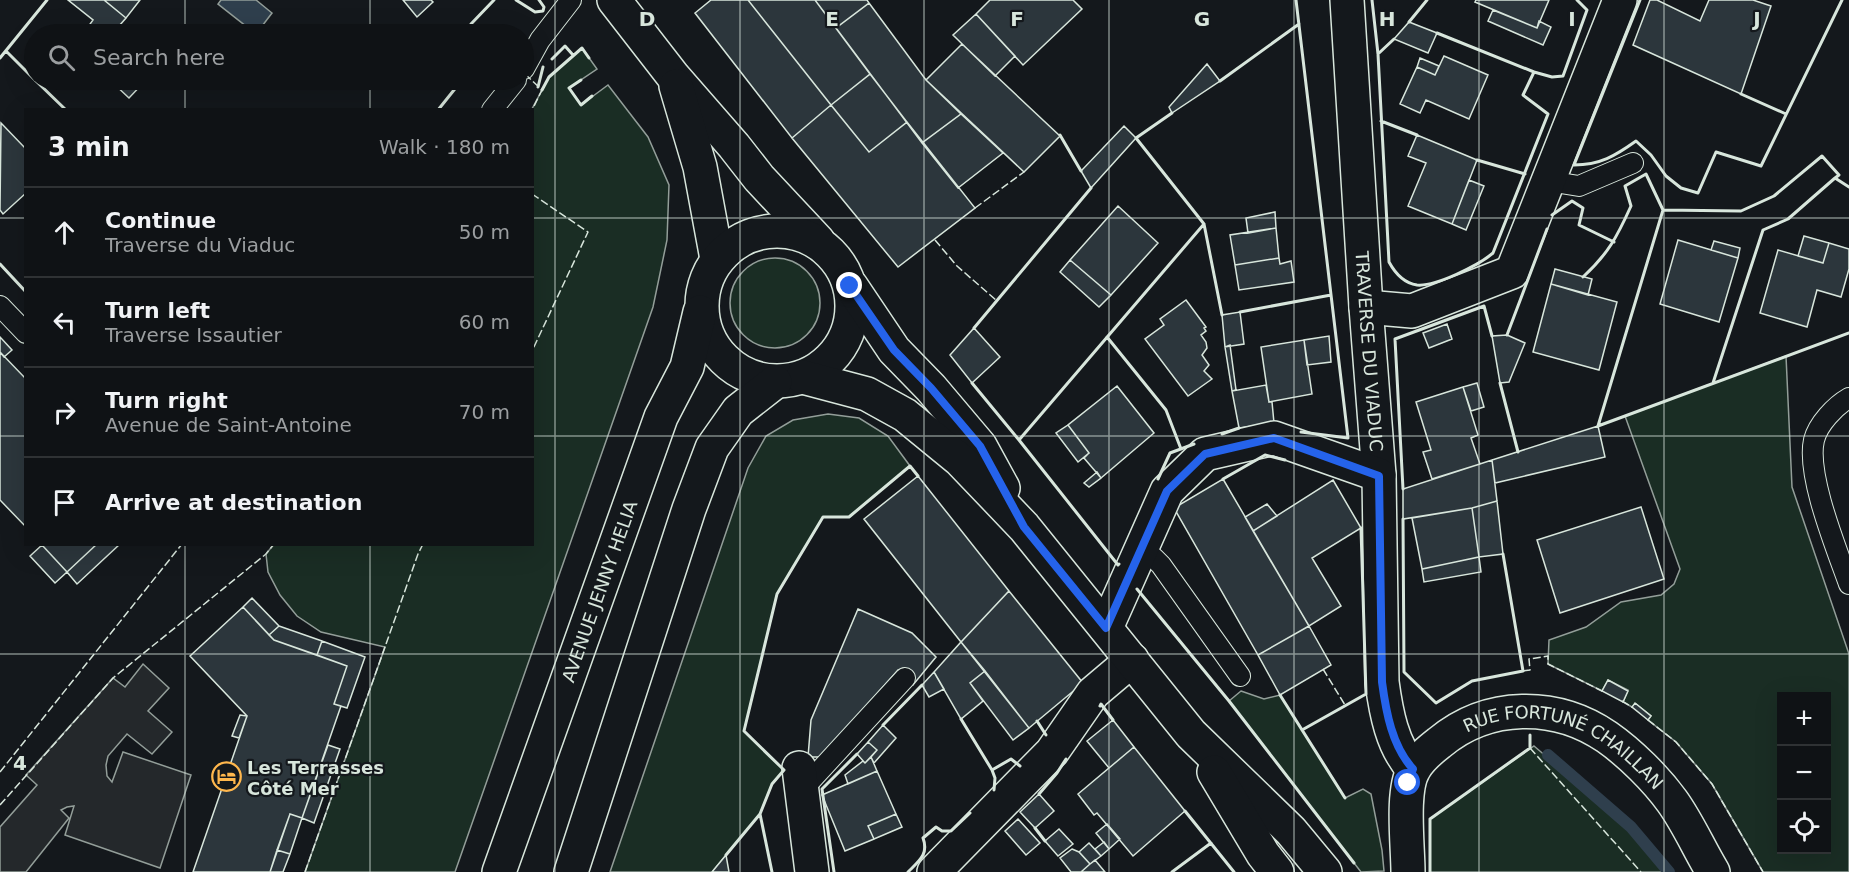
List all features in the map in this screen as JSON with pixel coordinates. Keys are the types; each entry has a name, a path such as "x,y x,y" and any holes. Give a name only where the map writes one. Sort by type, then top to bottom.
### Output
{"street":[{"path":"614,0 673,76 759,178 838,261 850,286 894,350 931,388 980,446 1024,527"},
{"name":"TRAVERSE DU VIADUC","path":"1347,0 1379,476 1382,682 1399,751 1413,769"},
{"path":"1366,307 1412,311 1512,272 1620,0"},
{"path":"673,76 700,167 717,259"},
{"path":"818,241 792,231 764,230 738,240 717,259 704,284 700,312 708,339 724,362 748,376 789,380 867,394 905,415 960,460 1024,527 1191,734 1291,831 1325,872"},
{"path":"571,872 689,509 712,448 738,411 789,380 827,363 844,340 853,314 850,286"},
{"name":"AVENUE JENNY HELIA","path":"499,872 662,417 687,367 700,312"},
{"path":"1106,628 1167,491 1205,454 1274,438 1379,476"},
{"path":"934,872 1052,752 1093,693 1132,660"},
{"name":"RUE FORTUNÉ CHAILLAN","path":"1413,769 1426,753 1450,733 1479,718 1511,711 1541,711 1574,720 1607,737 1641,766 1672,801 1713,872"},
{"path":"1191,734 1263,854 1277,872"},
{"path":"1408,872 1407,798 1408,783 1413,769"},
{"path":"800,779 812,872"}],"lane":[{"path":"534,51 571,0"},
{"path":"494,108 508,90"},
{"path":"1548,181 1579,186 1633,163"},
{"path":"0,306 24,331"},
{"path":"1849,398 1840,403 1824,421 1814,440 1814,467 1822,505 1849,584"},
{"path":"1140,553 1154,558 1161,565 1240,676"},
{"path":"800,779 905,678"}],"green space":[{"path":"582,48 597,69 569,88 581,105 608,85 648,137 669,185 667,240 653,307 455,872 305,872 385,647 321,632 297,616 280,595 268,572 266,554 272,546 534,546 533,108 549,77"},
{"path":"775,258 792,262 807,271 816,286 820,303 816,320 807,335 792,344 775,348 758,344 743,335 734,320 730,303 734,286 743,271 758,262"},
{"path":"1786,356 1792,487 1849,654 1849,872 1763,872 1712,784 1676,742 1648,720 1651,716 1636,704 1632,707 1623,702 1628,690 1608,680 1602,691 1548,664 1549,640 1586,627 1621,602 1661,595 1674,584 1680,569 1625,416"},
{"path":"828,414 859,418 888,436 910,466 849,517 823,517 777,594 744,731 784,770 772,784 760,814 712,872 610,872 748,468 766,436 793,420"},
{"path":"1241,691 1264,699 1280,695 1345,798 1363,789 1371,794 1384,871 1361,872 1229,701"},
{"path":"1534,746 1621,820 1666,872 1430,872 1430,819"}],"shaded area":[{"path":"143,664 169,688 148,711 172,732 152,754 127,734 108,756 106,765 107,776 112,782 123,752 191,775 160,868 65,835 74,806 61,810 69,818 26,872 0,872 0,827 37,785 26,775 113,678 125,687"}],"water":[{"path":"221,0 256,0 272,13 264,24 243,24 218,4"}],"building":[{"path":"68,0 104,0 126,18 121,24 90,24 93,20"},
{"path":"104,0 140,0 126,18"},
{"path":"403,0 431,0 433,2 417,17"},
{"path":"711,0 748,0 831,105 792,138 695,13"},
{"path":"748,0 815,0 870,74 831,105"},
{"path":"815,0 867,0 869,3 836,28"},
{"path":"990,0 1073,0 1082,9 1023,65 976,14"},
{"path":"1476,0 1549,0 1537,28 1475,2"},
{"path":"1650,0 1657,0 1700,21 1709,0 1753,0 1771,6 1741,94 1633,45"},
{"path":"869,3 926,80 961,114 922,143 836,28"},
{"path":"1493,10 1537,28 1539,21 1551,27 1543,45 1488,21"},
{"path":"976,14 1015,56 995,76 953,35"},
{"path":"1409,22 1437,33 1428,53 1394,39"},
{"path":"962,44 1060,136 1024,172 926,80"},
{"path":"1444,56 1488,75 1469,119 1426,100 1420,113 1400,104 1417,67 1435,75"},
{"path":"1420,58 1439,66 1435,75 1417,67"},
{"path":"1207,64 1220,81 1172,113 1169,107"},
{"path":"870,74 907,122 869,152 831,105"},
{"path":"120,90 137,90 129,98"},
{"path":"831,105 869,152 907,122 975,208 898,267 792,138"},
{"path":"961,114 1003,153 958,188 922,143"},
{"path":"1,123 24,147 24,195 3,214 0,210"},
{"path":"1124,126 1136,138 1091,188 1081,171"},
{"path":"1417,135 1477,160 1452,224 1408,206 1426,163 1408,156"},
{"path":"1469,180 1484,186 1466,230 1452,224"},
{"path":"1118,206 1158,243 1111,295 1070,260"},
{"path":"1275,212 1276,228 1248,233 1246,218"},
{"path":"1276,228 1279,258 1235,265 1230,235"},
{"path":"1804,236 1829,243 1823,263 1798,256"},
{"path":"1678,240 1738,258 1719,322 1660,304"},
{"path":"1714,241 1740,248 1738,258 1711,250"},
{"path":"1829,243 1849,249 1849,269 1841,297 1817,290 1807,327 1760,313 1778,250 1823,263"},
{"path":"1279,258 1280,264 1291,261 1294,282 1239,290 1235,265"},
{"path":"1070,260 1111,295 1099,307 1060,272"},
{"path":"1555,269 1592,279 1588,295 1551,284"},
{"path":"1551,284 1617,302 1599,370 1533,352"},
{"path":"1186,300 1206,327 1204,328 1206,331 1201,335 1207,348 1202,355 1209,365 1204,371 1212,379 1188,396 1145,339 1164,325 1160,319"},
{"path":"1240,312 1244,344 1225,347 1222,315"},
{"path":"1447,324 1452,339 1429,348 1423,333"},
{"path":"974,328 1000,357 972,383 950,355"},
{"path":"1507,335 1525,343 1509,382 1500,383 1492,336"},
{"path":"1329,336 1331,362 1307,365 1304,340"},
{"path":"0,337 12,350 4,357 0,352"},
{"path":"1304,340 1312,394 1269,402 1261,347"},
{"path":"1230,345 1236,390 1232,391 1225,347"},
{"path":"0,352 24,377 24,525 0,500"},
{"path":"1477,383 1484,407 1471,411 1463,387"},
{"path":"1266,385 1269,402 1272,402 1274,423 1239,428 1232,391"},
{"path":"1117,386 1154,433 1101,478 1084,458 1089,453 1068,425"},
{"path":"1463,387 1478,435 1471,438 1480,464 1432,479 1423,452 1431,450 1416,402"},
{"path":"1068,425 1089,453 1078,462 1056,433"},
{"path":"1598,426 1605,457 1495,483 1492,460"},
{"path":"1492,460 1497,501 1472,508 1403,519 1403,489"},
{"path":"1097,472 1101,478 1089,487 1084,483"},
{"path":"918,476 1009,591 961,642 864,519"},
{"path":"1223,479 1309,626 1258,655 1174,508"},
{"path":"1333,480 1361,528 1312,558 1341,606 1309,626 1253,531"},
{"path":"1497,501 1503,554 1479,557 1472,508"},
{"path":"1267,504 1277,516 1253,531 1245,517"},
{"path":"1641,507 1664,579 1560,613 1537,540"},
{"path":"1472,508 1479,557 1422,569 1412,518"},
{"path":"43,546 95,546 67,572"},
{"path":"43,546 67,572 55,583 30,556"},
{"path":"95,546 118,546 77,584 67,572"},
{"path":"1479,557 1481,572 1424,582 1422,569"},
{"path":"1009,591 1083,683 1029,728 961,642"},
{"path":"252,598 279,626 269,635 243,607"},
{"path":"243,607 274,640 347,666 334,704 341,706 302,818 290,814 270,872 193,872 247,716 190,656"},
{"path":"858,609 912,633 936,657 913,685 898,670 821,757 808,757 811,720"},
{"path":"279,626 322,641 317,655 274,640 269,635"},
{"path":"1309,626 1331,665 1280,695 1258,655"},
{"path":"322,641 365,657 347,708 334,704 347,666 317,655"},
{"path":"961,642 985,671 970,683 983,701 961,719 934,672"},
{"path":"985,671 1029,728 1013,740 970,683"},
{"path":"934,672 944,689 929,697 922,685"},
{"path":"1608,680 1628,691 1623,702 1602,691"},
{"path":"1635,703 1651,716 1648,720 1632,707"},
{"path":"240,715 247,716 239,738 232,736"},
{"path":"1113,720 1134,747 1109,768 1087,741"},
{"path":"883,725 896,738 874,763 871,757 877,750 868,742"},
{"path":"868,742 877,750 865,763 857,754"},
{"path":"328,745 340,749 314,823 302,818"},
{"path":"1134,747 1185,811 1133,856 1097,813 1094,815 1078,794"},
{"path":"871,757 877,771 848,784 845,775"},
{"path":"877,771 896,814 868,826 874,839 845,851 822,795"},
{"path":"1039,794 1054,811 1035,828 1020,812"},
{"path":"290,814 302,818 290,854 277,850"},
{"path":"896,814 902,827 874,839 868,826"},
{"path":"1018,819 1040,843 1026,855 1005,831"},
{"path":"1107,824 1120,839 1109,849 1096,833"},
{"path":"1059,829 1073,844 1058,856 1045,841"},
{"path":"1104,842 1109,849 1101,856 1095,849"},
{"path":"1089,843 1101,856 1090,864 1079,852"},
{"path":"1072,849 1079,852 1090,864 1081,872 1071,872 1060,858"},
{"path":"277,850 290,854 283,872 270,872"},
{"path":"726,855 729,872 712,872"},
{"path":"1095,860 1105,872 1081,872 1090,864"}],"waterway":[{"path":"1548,755 1631,827 1669,872"}],"fence":[{"path":"533,108 542,90 534,82"},
{"path":"975,208 1024,172"},
{"path":"534,195 588,232 534,347"},
{"path":"935,240 957,266 997,301"},
{"path":"0,772 180,546"},
{"path":"0,805 113,678 266,554 272,546"},
{"path":"305,872 422,546"},
{"path":"1523,671 1530,670 1529,659 1548,656 1548,664 1602,691"},
{"path":"1323,669 1345,705"},
{"path":"1622,701 1632,707"},
{"path":"1648,720 1676,742 1712,784 1763,872"},
{"path":"1530,748 1641,872"}],"wall":[{"path":"28,24 47,0"},
{"path":"471,24 494,0"},
{"path":"516,0 535,12 543,11 544,7 539,0"},
{"path":"1296,0 1348,438 1301,432"},
{"path":"1372,0 1378,54 1389,262 1400,277 1417,285 1434,283 1456,274 1493,253 1548,114 1523,95 1534,72 1552,77 1563,76 1587,10 1577,0"},
{"path":"1409,22 1427,0"},
{"path":"1640,0 1574,165 1607,159 1636,141 1651,155 1666,176 1681,188 1698,193 1716,152 1761,166 1842,0"},
{"path":"1220,81 1299,24"},
{"path":"0,58 24,28"},
{"path":"1437,33 1534,72"},
{"path":"1378,54 1394,39"},
{"path":"552,59 565,46 573,55"},
{"path":"542,90 549,77 582,48 589,58"},
{"path":"6,51 24,69"},
{"path":"538,87 543,67"},
{"path":"581,80 569,88 581,105 592,96"},
{"path":"45,90 64,108"},
{"path":"440,108 454,90"},
{"path":"1741,94 1786,114"},
{"path":"1172,113 1136,138 1204,224 1222,315"},
{"path":"1381,121 1417,135"},
{"path":"1060,135 1081,171"},
{"path":"1583,277 1605,253 1626,217 1631,206 1625,186 1646,174 1663,210 1741,211 1774,196 1822,156 1839,175 1835,178 1849,187"},
{"path":"1477,160 1525,174"},
{"path":"1713,383 1763,230 1788,219 1835,178"},
{"path":"974,328 1091,188"},
{"path":"1552,215 1572,201 1583,208 1579,225 1614,242"},
{"path":"1598,426 1663,210"},
{"path":"972,383 1019,440 1204,224"},
{"path":"1507,335 1547,229"},
{"path":"0,264 24,290"},
{"path":"1240,312 1331,295"},
{"path":"1403,489 1395,339 1484,306 1492,336"},
{"path":"1598,426 1849,333"},
{"path":"1107,337 1166,410 1181,449"},
{"path":"1500,383 1518,452"},
{"path":"1222,434 1239,428"},
{"path":"1019,440 1119,564"},
{"path":"1158,479 1170,453 1194,444"},
{"path":"1223,479 1265,455 1285,460"},
{"path":"726,855 760,814 772,784 784,770 744,731 777,594 823,517 849,517 910,466 918,476"},
{"path":"1403,519 1404,672 1436,703 1472,681 1523,671 1503,554"},
{"path":"1302,730 1366,694 1361,528"},
{"path":"1137,589 1229,701 1354,863"},
{"path":"883,725 922,685"},
{"path":"1280,695 1345,798"},
{"path":"1100,706 1101,704 1113,720"},
{"path":"961,719 992,770 995,778 994,790"},
{"path":"1037,721 1046,735"},
{"path":"1430,872 1430,819 1530,748 1530,735"},
{"path":"834,872 822,789 857,754"},
{"path":"992,770 1011,759 1020,766"},
{"path":"1039,794 1066,759"},
{"path":"1185,811 1234,872"},
{"path":"908,872 924,853 923,838 936,827 942,831 951,831 970,813"},
{"path":"760,814 772,872"},
{"path":"1035,828 1045,841"},
{"path":"1172,872 1211,843"}],"place":[{"name":"Les Terrasses Côté Mer","path":"226,777"}],"route":[{"path":"850,286 894,350 931,388 980,446 1024,527 1106,628 1167,491 1205,454 1274,438 1379,476 1382,682 1390,723 1399,751 1413,769 1408,783"}]}
